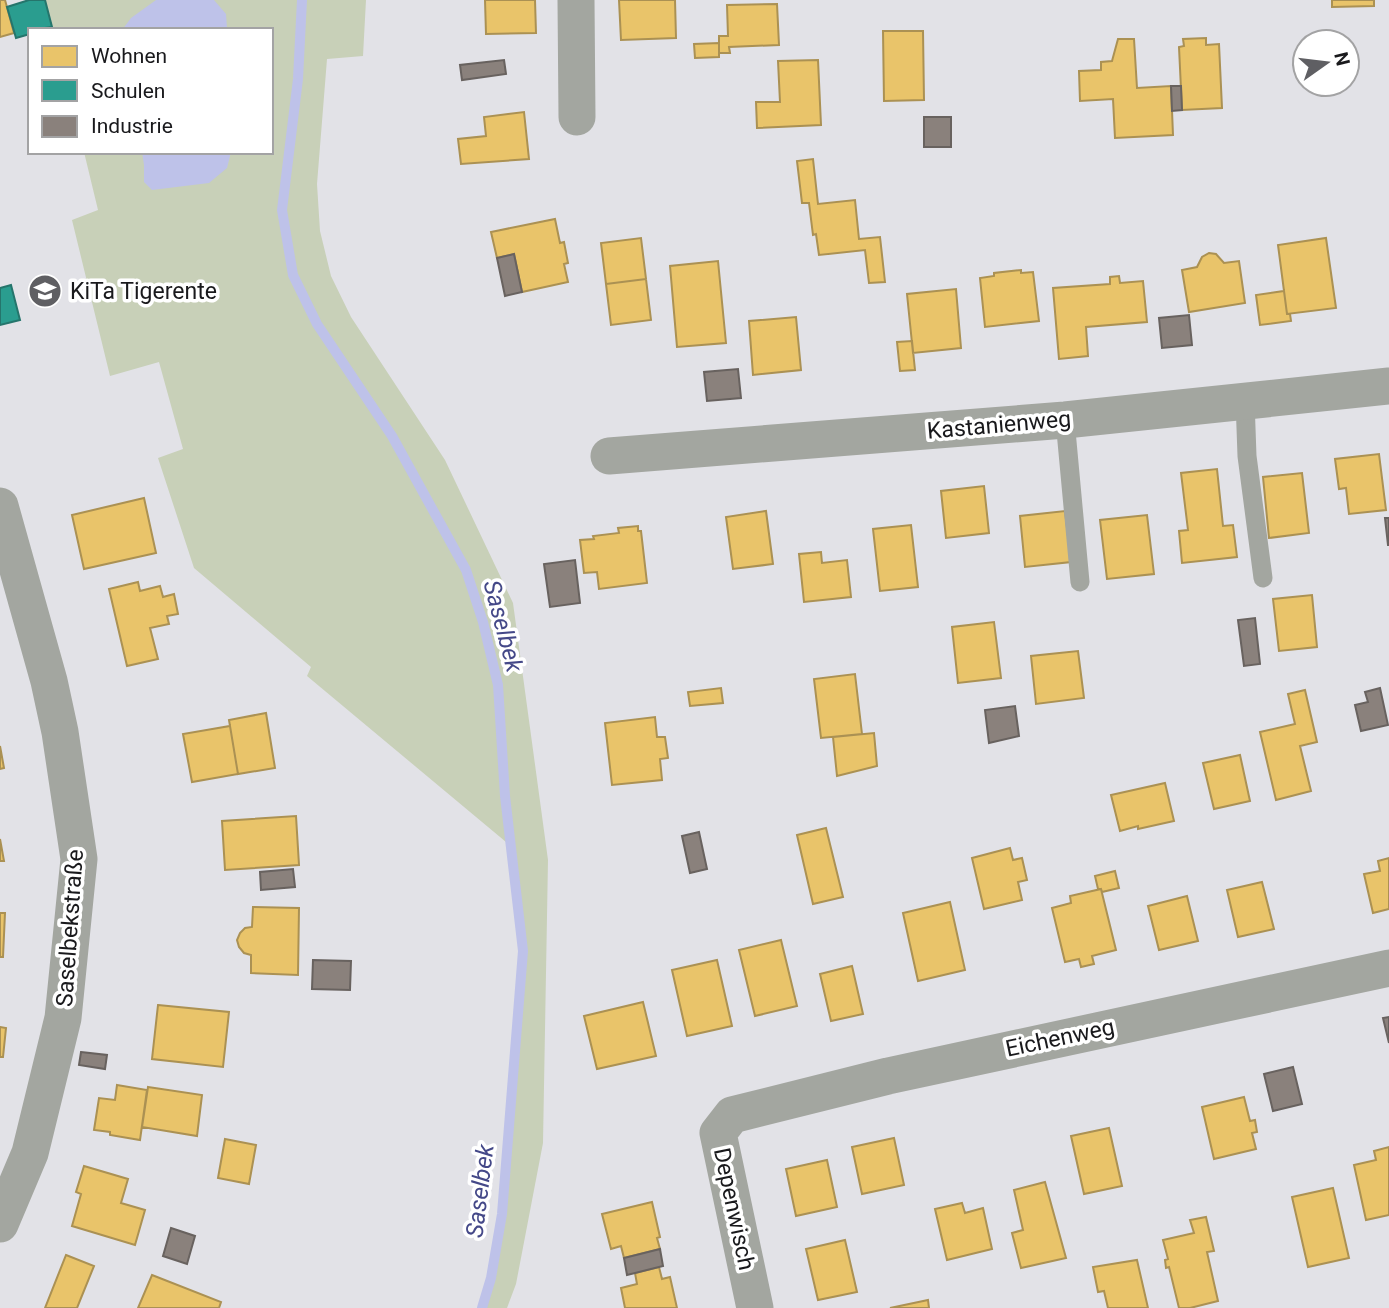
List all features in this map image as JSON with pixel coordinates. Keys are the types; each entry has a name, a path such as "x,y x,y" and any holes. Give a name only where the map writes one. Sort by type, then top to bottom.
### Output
{"street":[{"path":"576,0 577,117"},
{"name":"Kastanienweg","path":"609,456 638,456 1065,420 1389,386"},
{"name":"Saselbekstraße","path":"0,506 49,681 60,732 79,859 63,1018 30,1153 0,1224"},
{"name":"Eichenweg","path":"732,1115 888,1076 1389,968"},
{"name":"Depenwisch","path":"732,1115 718,1133 755,1308"}],"lane":[{"path":"1245,400 1247,456 1263,578"},
{"path":"1065,420 1080,582"}],"green space":[{"path":"45,0 366,0 363,56 327,59 317,184 320,231 331,276 351,317 445,460 513,603 548,860 543,1143 516,1284 507,1308 482,1308 491,1278 502,1214 523,951 506,842 307,676 311,667 194,568 158,458 183,449 159,362 110,376 72,220 98,210 84,154 273,154 273,28 52,28"}],"water":[{"path":"156,0 214,0 226,14 227,28 124,28 131,18"},
{"path":"142,154 230,154 227,168 209,183 152,190 144,182"}],"building: Wohnen":[{"path":"0,0 5,0 14,33 0,37"},
{"path":"485,0 535,0 536,33 486,34"},
{"path":"619,0 675,0 676,38 621,40"},
{"path":"1332,0 1374,0 1374,6 1332,7"},
{"path":"777,4 779,45 729,47 730,53 719,53 719,36 728,36 727,5"},
{"path":"883,31 923,31 924,100 884,101"},
{"path":"1206,38 1206,45 1219,44 1222,108 1182,110 1179,47 1184,46 1183,39"},
{"path":"1118,39 1134,39 1137,88 1171,86 1173,135 1115,138 1113,99 1080,101 1079,71 1101,70 1101,62 1112,61"},
{"path":"719,43 719,57 695,58 694,44"},
{"path":"818,60 821,125 757,128 756,102 780,102 778,61"},
{"path":"524,112 529,159 461,164 458,139 486,136 484,117"},
{"path":"813,159 818,204 855,200 859,239 880,237 885,282 869,283 865,250 819,255 816,234 813,235 809,203 802,203 797,161"},
{"path":"555,219 560,243 564,242 568,263 564,264 568,282 522,292 514,254 497,258 491,232"},
{"path":"641,238 646,279 606,284 601,243"},
{"path":"1326,238 1336,308 1287,314 1278,245"},
{"path":"1209,253 1216,254 1224,263 1239,261 1245,303 1189,312 1182,270 1197,267 1202,257"},
{"path":"718,261 726,343 677,347 670,266"},
{"path":"1021,270 1021,273 1033,272 1039,321 985,327 980,278 994,276 994,273"},
{"path":"1119,276 1120,283 1143,281 1147,322 1086,327 1088,356 1059,359 1053,288 1110,284 1110,277"},
{"path":"646,279 651,320 611,325 606,284"},
{"path":"956,289 961,348 913,353 907,294"},
{"path":"1284,291 1287,314 1290,314 1291,321 1260,325 1256,295"},
{"path":"796,317 801,370 753,375 749,321"},
{"path":"912,341 915,370 900,371 897,342"},
{"path":"1379,454 1386,510 1349,514 1346,488 1339,489 1335,459"},
{"path":"1217,469 1223,526 1233,525 1237,557 1182,563 1179,531 1188,530 1181,473"},
{"path":"1302,473 1309,533 1269,538 1263,477"},
{"path":"984,486 989,533 946,538 941,491"},
{"path":"144,498 156,553 84,569 72,515"},
{"path":"766,511 773,564 733,569 726,517"},
{"path":"1065,511 1071,562 1025,567 1020,516"},
{"path":"1147,515 1154,574 1107,579 1100,520"},
{"path":"911,525 918,587 880,591 873,529"},
{"path":"638,526 638,531 641,531 647,583 599,589 597,572 584,573 580,540 619,533 618,528"},
{"path":"821,552 822,563 847,560 851,597 804,602 799,554"},
{"path":"138,582 140,591 160,586 163,597 174,594 178,614 167,616 169,624 150,628 158,659 127,666 109,589"},
{"path":"1312,595 1317,647 1279,651 1273,599"},
{"path":"994,622 1001,678 958,683 952,627"},
{"path":"1078,651 1084,698 1036,704 1031,656"},
{"path":"855,674 862,734 821,738 814,679"},
{"path":"721,688 723,703 690,706 688,692"},
{"path":"1305,690 1317,742 1300,746 1311,791 1276,800 1260,732 1295,724 1288,694"},
{"path":"266,713 275,768 238,774 229,720"},
{"path":"655,717 657,737 665,737 668,758 660,759 662,780 612,785 605,723"},
{"path":"230,726 238,774 192,782 183,734"},
{"path":"874,733 877,766 837,776 833,737"},
{"path":"0,746 4,768 0,769"},
{"path":"1240,755 1250,801 1214,809 1203,763"},
{"path":"1165,783 1174,821 1120,831 1111,795"},
{"path":"296,816 299,865 225,870 222,821"},
{"path":"826,828 843,897 813,904 797,835"},
{"path":"0,839 4,861 0,861"},
{"path":"1010,848 1013,860 1022,858 1027,880 1018,882 1022,900 984,909 972,858"},
{"path":"1389,858 1389,909 1373,913 1364,874 1380,871 1378,861"},
{"path":"1115,871 1119,888 1102,892 1098,889 1095,876"},
{"path":"1262,882 1274,929 1238,937 1227,890"},
{"path":"1101,889 1116,950 1092,956 1094,964 1081,967 1079,959 1065,962 1052,908 1071,903 1070,896"},
{"path":"1187,896 1198,941 1159,950 1148,906"},
{"path":"950,902 965,970 918,981 903,913"},
{"path":"253,907 299,908 298,975 251,973 251,955 244,953 237,940 245,928 252,927"},
{"path":"0,913 5,913 3,957 0,957"},
{"path":"781,940 797,1006 755,1016 739,950"},
{"path":"717,960 732,1026 687,1036 672,970"},
{"path":"852,966 863,1014 831,1021 820,974"},
{"path":"643,1002 656,1056 597,1069 584,1016"},
{"path":"158,1005 229,1012 223,1067 152,1059"},
{"path":"0,1027 6,1028 3,1057 0,1057"},
{"path":"117,1085 147,1090 140,1140 94,1130 99,1098 115,1100"},
{"path":"148,1087 202,1095 197,1136 142,1127"},
{"path":"1244,1097 1250,1121 1255,1120 1257,1132 1252,1133 1256,1149 1214,1159 1202,1107"},
{"path":"1109,1128 1122,1186 1084,1194 1071,1136"},
{"path":"894,1138 904,1185 862,1194 852,1147"},
{"path":"225,1139 256,1145 249,1184 218,1178"},
{"path":"1389,1147 1389,1215 1366,1220 1354,1165 1376,1160 1374,1151"},
{"path":"827,1160 837,1207 796,1216 786,1169"},
{"path":"84,1166 128,1179 121,1203 145,1210 135,1245 72,1226 81,1194 76,1192"},
{"path":"1045,1182 1066,1258 1021,1268 1012,1233 1023,1230 1014,1190"},
{"path":"1333,1188 1349,1258 1308,1267 1292,1197"},
{"path":"652,1202 660,1249 624,1258 621,1246 611,1249 602,1214"},
{"path":"962,1203 965,1213 983,1208 992,1249 947,1260 935,1209"},
{"path":"1206,1217 1214,1251 1207,1252 1218,1301 1179,1308 1169,1267 1166,1268 1165,1260 1168,1259 1163,1240 1194,1233 1190,1220"},
{"path":"845,1240 857,1292 818,1300 806,1249"},
{"path":"66,1255 94,1266 77,1308 45,1308"},
{"path":"1137,1260 1148,1308 1108,1308 1104,1291 1098,1292 1093,1267"},
{"path":"659,1267 662,1279 670,1277 677,1308 625,1308 621,1288 637,1284 635,1273"},
{"path":"152,1275 221,1302 219,1308 138,1308"},
{"path":"928,1300 929,1308 890,1308"}],"building: Schulen":[{"path":"29,0 45,0 52,27 28,28 28,35 16,38 7,7"},
{"path":"11,285 20,320 0,325 0,288"}],"building: Industrie":[{"path":"504,60 506,74 462,80 460,65"},
{"path":"1171,86 1181,86 1182,110 1172,111"},
{"path":"924,117 951,117 951,147 924,147"},
{"path":"514,254 522,292 505,296 497,258"},
{"path":"1189,315 1192,345 1162,348 1159,318"},
{"path":"738,369 741,398 707,401 704,372"},
{"path":"1385,518 1389,518 1389,545 1388,545"},
{"path":"575,560 580,603 550,607 544,564"},
{"path":"1255,618 1260,664 1244,666 1238,620"},
{"path":"1380,688 1388,725 1361,731 1355,705 1368,702 1365,692"},
{"path":"1015,706 1019,736 989,743 985,710"},
{"path":"699,832 707,869 690,873 682,836"},
{"path":"293,869 295,887 261,890 260,872"},
{"path":"313,960 351,961 350,990 312,989"},
{"path":"1389,1017 1389,1043 1383,1018"},
{"path":"81,1052 107,1055 105,1069 79,1065"},
{"path":"1293,1067 1302,1104 1273,1111 1264,1074"},
{"path":"171,1228 195,1236 187,1264 163,1256"},
{"path":"660,1249 663,1266 627,1275 624,1258"}],"waterway":[{"name":"Saselbek","path":"302,0 298,79 282,210 293,275 317,324 392,436 466,570 483,622 498,685 505,796 523,951 502,1214 491,1278 482,1308"}],"place":[{"name":"KiTa Tigerente","path":"45,291"}]}
